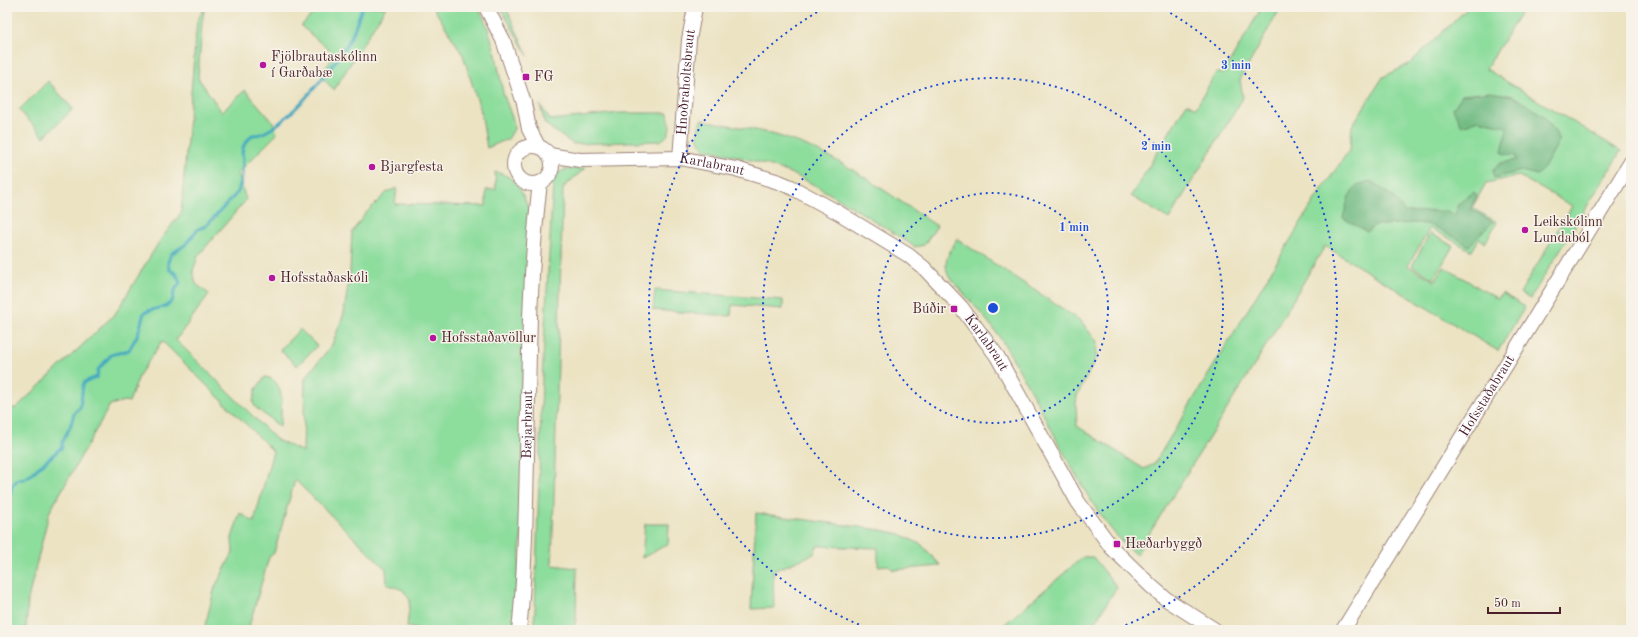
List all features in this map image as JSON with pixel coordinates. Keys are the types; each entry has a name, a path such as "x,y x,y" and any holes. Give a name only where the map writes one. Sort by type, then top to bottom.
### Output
{"street":[{"path":"486,7 504,40 524,104 531,147"},
{"name":"Hnoðraholtsbraut","path":"680,158 689,40 695,7"},
{"path":"531,147 545,150 549,155 552,162 551,172 545,180 534,184 520,180 516,175 514,165 517,154 531,147"},
{"name":"Karlabraut","path":"549,155 580,160 680,158 736,169 791,187 908,255 924,268 961,307 986,339 997,356 1078,502 1112,548 1161,595 1215,630"},
{"name":"Karlabraut","path":"551,172 580,160"},
{"name":"Hofsstaðabraut","path":"1343,630 1631,162"},
{"name":"Bæjarbraut","path":"519,630 524,559 531,300 536,219 534,184"}],"green space":[{"path":"205,7 202,23 198,78 222,112 245,90 273,122 277,134 238,173 246,200 198,256 193,271 196,284 209,294 176,340 277,440 303,452 305,378 332,345 344,313 350,271 352,232 365,214 387,192 397,188 395,204 486,206 486,190 496,189 495,172 509,177 514,181 524,197 529,210 521,539 514,630 421,630 407,627 410,600 403,590 387,584 386,569 295,480 274,553 269,557 248,630 209,630 205,626 215,587 233,553 232,538 240,513 254,522 273,451 162,341 140,374 129,402 124,401 110,405 49,513 28,599 26,630 7,630 7,409 16,408 115,314 159,242 181,213 197,21"},
{"path":"319,7 386,7 334,90 320,75 335,55 301,26"},
{"path":"433,7 478,7 487,25 496,55 503,93 513,120 514,129 508,139 487,148 481,112 463,55"},
{"path":"500,7 506,7 528,56"},
{"path":"1262,7 1281,7 1240,80 1243,98 1169,219 1131,196 1187,103 1196,108 1216,72 1223,74"},
{"path":"1469,7 1524,7 1486,69 1621,151 1530,299 1520,293 1572,206 1519,176 1486,183 1472,208 1497,222 1485,243 1479,239 1472,251 1430,228 1408,266 1435,281 1444,267 1498,299 1502,293 1525,307 1498,351 1325,246 1255,364 1136,555 1113,531 1084,490 1034,396 1000,337 949,277 946,261 957,239 1081,321 1097,342 1096,358 1077,396 1077,426 1144,469 1154,464 1314,201 1350,149 1352,126 1383,77 1409,64"},
{"path":"48,81 73,109 44,137 19,110"},
{"path":"1490,92 1513,96 1543,115 1560,139 1544,168 1537,175 1521,171 1494,178 1493,169 1501,163 1517,160 1515,156 1502,153 1507,127 1479,120 1462,126 1453,109 1462,95"},
{"path":"540,105 550,120 620,113 668,113 670,129 667,136 660,141 573,144 545,124"},
{"path":"701,120 767,133 808,147 847,166 937,226 924,245 915,247 847,204 793,174 756,162 705,149 698,139"},
{"path":"585,168 563,188 552,565 577,568 576,621 572,630 533,630 535,611 542,380 553,183 556,174 564,170"},
{"path":"1371,181 1393,197 1405,212 1445,211 1455,215 1458,204 1474,192 1477,196 1470,209 1493,222 1469,246 1441,230 1426,224 1413,223 1375,225 1367,232 1343,218 1349,196 1357,185"},
{"path":"1430,233 1453,246 1434,279 1412,266"},
{"path":"655,290 783,300 783,309 732,305 731,316 653,310"},
{"path":"300,329 317,346 297,366 280,350"},
{"path":"265,377 272,379 280,390 280,427 255,407 253,402 256,389"},
{"path":"756,513 881,530 900,534 922,545 941,566 893,570 888,565 878,566 878,548 817,546 814,554 773,571 774,608 751,609"},
{"path":"645,524 669,524 668,544 642,558"},
{"path":"1083,557 1093,557 1117,587 1090,630 998,630"}],"waterway":[{"path":"7,510 12,486 18,479 24,479 29,476 62,447 74,414 80,408 83,385 85,382 97,377 98,370 111,355 129,350 138,334 144,313 164,307 171,303 180,282 176,274 169,269 168,262 171,254 185,245 198,229 206,226 238,192 242,177 242,152 244,145 252,135 263,133 277,125 291,113 320,82 349,41 355,29 362,7"}],"place":[{"name":"Fjölbrautaskólinn í Garðabæ","path":"263,65"},
{"name":"FG","path":"526,77"},
{"name":"Bjargfesta","path":"372,167"},
{"name":"Leikskólinn Lundaból","path":"1525,230"},
{"name":"Hofsstaðaskóli","path":"272,278"},
{"name":"Búðir","path":"954,309"},
{"name":"Hofsstaðavöllur","path":"433,338"},
{"name":"Hæðarbyggð","path":"1117,544"}]}
